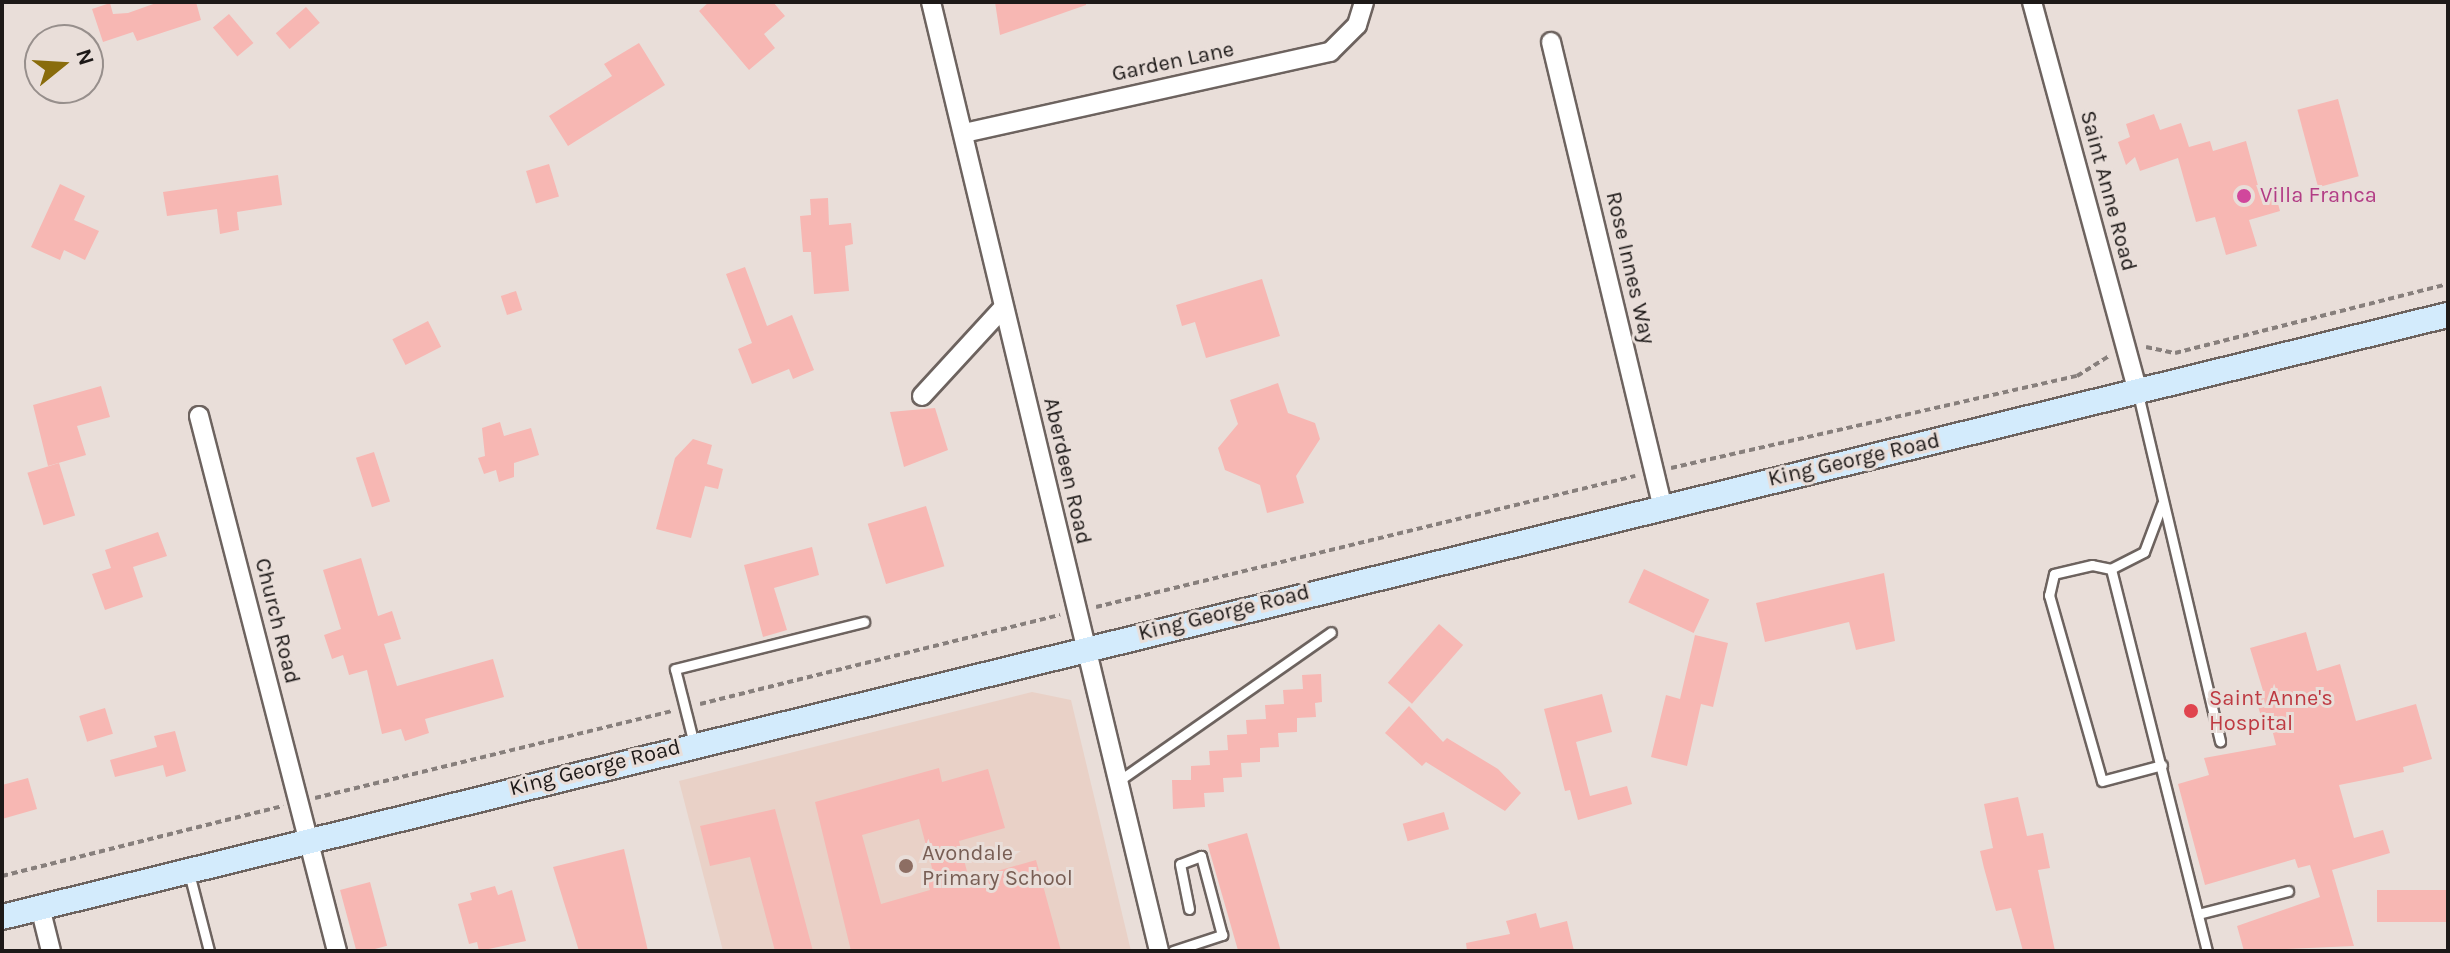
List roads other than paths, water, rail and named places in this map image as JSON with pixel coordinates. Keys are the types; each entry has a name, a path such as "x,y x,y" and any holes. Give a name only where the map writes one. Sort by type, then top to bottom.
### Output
{"main road":[{"name":"King George Road","path":"2,917 1662,505 2448,315"}],"street":[{"name":"Aberdeen Road","path":"931,2 1082,648 1159,951"},
{"name":"Garden Lane","path":"964,133 1330,52 1357,25 1364,2"},
{"name":"Saint Anne Road","path":"2032,2 2138,392"},
{"name":"Rose Innes Way","path":"1551,42 1662,505"},
{"path":"922,396 1002,309"},
{"name":"Church Road","path":"199,416 337,951"},
{"path":"40,907 51,951"}],"lane":[{"path":"2138,392 2220,741"},
{"path":"2162,504 2144,552 2111,569 2092,565 2054,574 2049,595 2102,781 2162,765"},
{"path":"2111,569 2207,951"},
{"path":"694,744 675,669 864,622"},
{"path":"1117,782 1331,632"},
{"path":"1173,951 1222,935 1201,856 1180,864 1189,909"},
{"path":"188,871 209,951"},
{"path":"2198,914 2288,891"}],"place":[{"name":"Villa Franca","path":"2244,196"},
{"name":"Saint Anne's Hospital","path":"2191,711"},
{"name":"Avondale Primary School","path":"906,866"}]}
